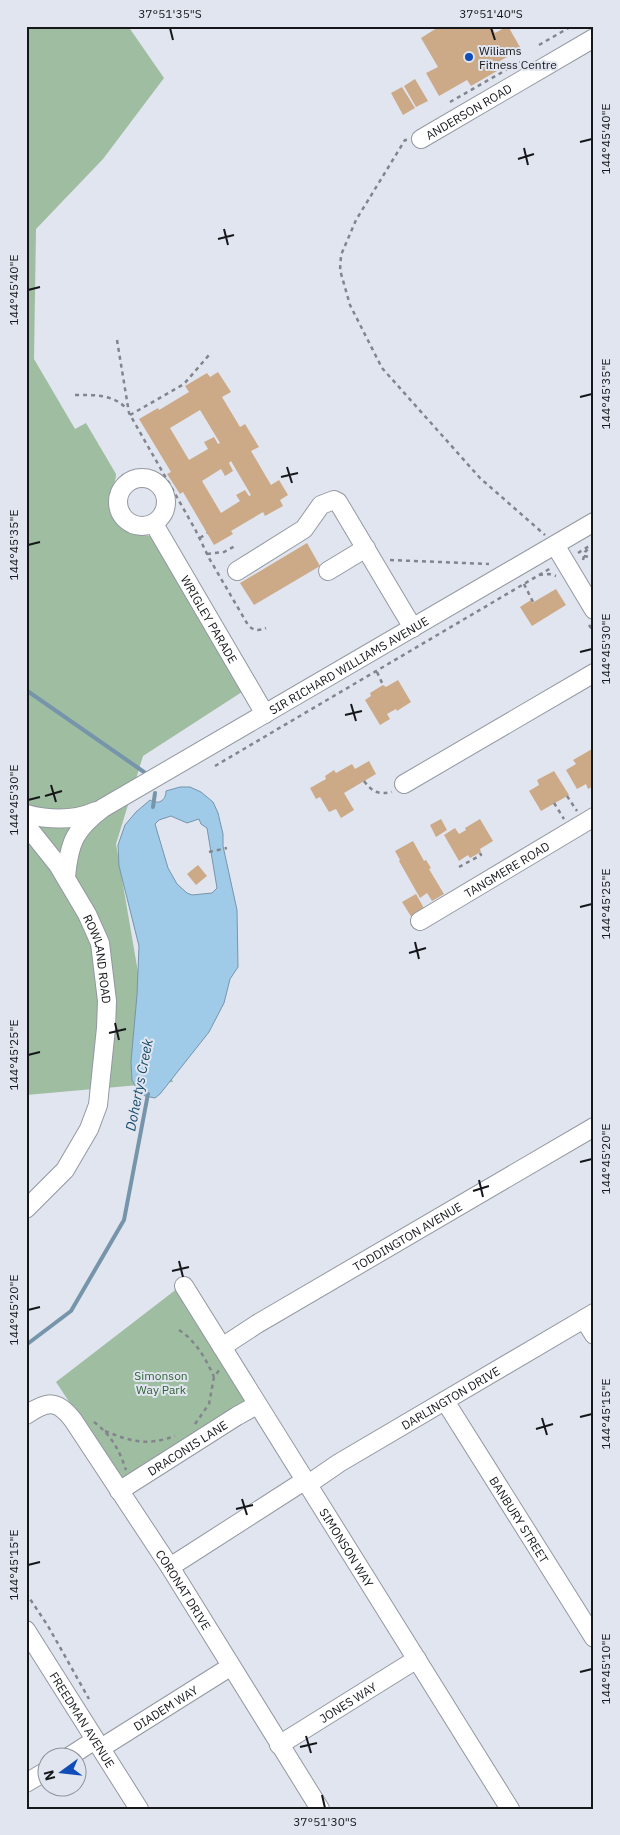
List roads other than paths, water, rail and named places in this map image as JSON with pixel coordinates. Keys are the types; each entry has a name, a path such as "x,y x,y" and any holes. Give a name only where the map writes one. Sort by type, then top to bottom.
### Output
{"street":[{"name":"ANDERSON ROAD","path":"420,139 594,38"},
{"path":"237,571 304,530 321,506 334,500 338,502 413,628"},
{"name":"SIR RICHARD WILLIAMS AVENUE","path":"103,808 594,522"},
{"name":"WRIGLEY PARADE","path":"154,524 265,714"},
{"path":"555,545 594,610"},
{"path":"328,571 369,553"},
{"path":"404,784 594,673"},
{"path":"26,814 50,819 72,818 103,808"},
{"path":"66,877 68,853 74,838 90,818 103,808"},
{"name":"TANGMERE ROAD","path":"420,921 586,815"},
{"name":"ROWLAND ROAD","path":"26,825 48,850 87,914 100,943 107,1001 98,1105 89,1129 65,1170 26,1208"},
{"name":"TODDINGTON AVENUE","path":"227,1354 257,1324 594,1127"},
{"name":"SIMONSON WAY","path":"184,1286 510,1809"},
{"path":"589,1316 594,1335"},
{"name":"DARLINGTON DRIVE","path":"170,1567 339,1463 589,1316"},
{"name":"BANBURY STREET","path":"445,1401 594,1638"},
{"name":"CORONAT DRIVE","path":"26,1415 47,1404 57,1405 67,1412 170,1567 230,1667 320,1809"},
{"name":"DRACONIS LANE","path":"119,1491 257,1405"},
{"name":"FREEDMAN AVENUE","path":"26,1630 139,1809"},
{"name":"JONES WAY","path":"279,1745 417,1659"},
{"name":"DIADEM WAY","path":"88,1749 230,1667"},
{"path":"26,1783 38,1776"}],"water":[{"path":"180,787 190,787 201,792 213,802 218,813 237,910 238,967 230,979 224,1003 209,1032 155,1098 145,1096 138,1091 132,1080 131,1062 139,946 119,866 118,845 125,825 136,812 150,800 159,802 163,800 166,791","holes":["171,816 187,823 199,819 201,824 207,828 217,888 212,893 192,895 187,893 177,884 168,868 155,824 159,820"]}],"waterway":[{"name":"Dohertys Creek","path":"26,690 144,772"},
{"name":"Dohertys Creek","path":"153,807 155,793"},
{"name":"Dohertys Creek","path":"26,1345 71,1311 124,1220 148,1094"}],"place":[{"name":"Wiliams Fitness Centre","path":"469,57"}],"park label":[{"name":"Simonson Way Park","path":"161,1382"}]}
